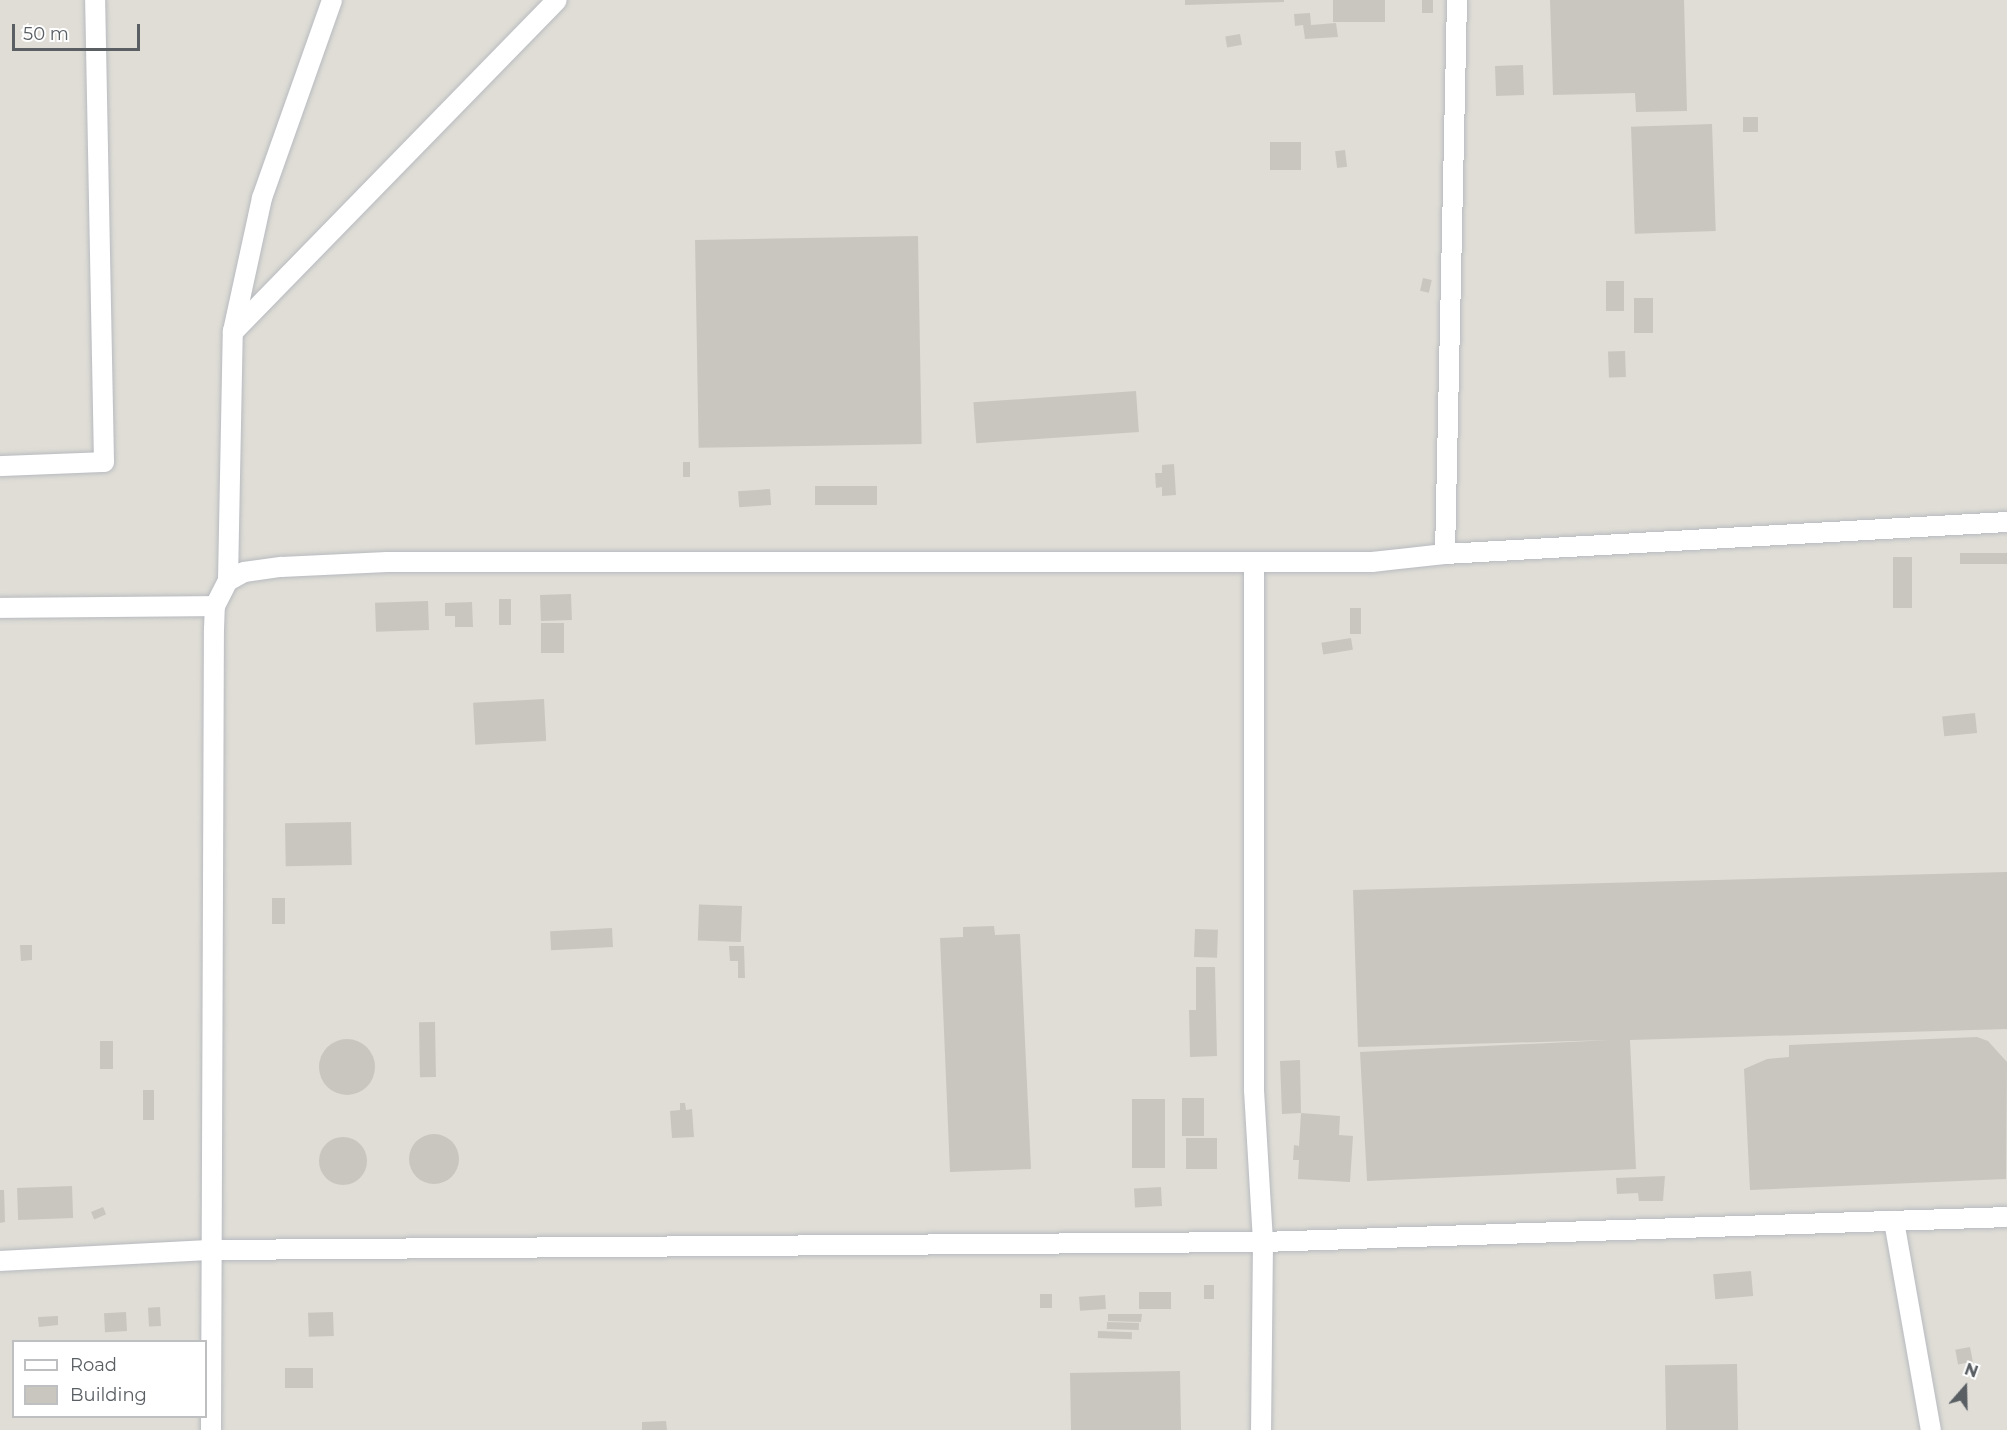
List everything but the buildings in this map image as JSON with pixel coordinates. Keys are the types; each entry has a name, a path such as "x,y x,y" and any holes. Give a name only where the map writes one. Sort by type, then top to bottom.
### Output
{"lane":[{"path":"0,466 104,462 95,0"},
{"path":"211,1430 215,606 228,581 233,331 262,198 332,0"},
{"path":"233,331 557,0"},
{"path":"1445,554 1456,0"},
{"path":"228,581 244,572 262,569 387,562 1372,562 1445,554 2007,522"},
{"path":"1254,562 1254,1090 1263,1242 1261,1430"},
{"path":"0,608 215,606"},
{"path":"0,1261 213,1250 1263,1242 2007,1217"},
{"path":"1894,1221 1931,1430"}],"shaded area":[{"path":"0,0 2007,0 2007,1430 0,1430"}]}
